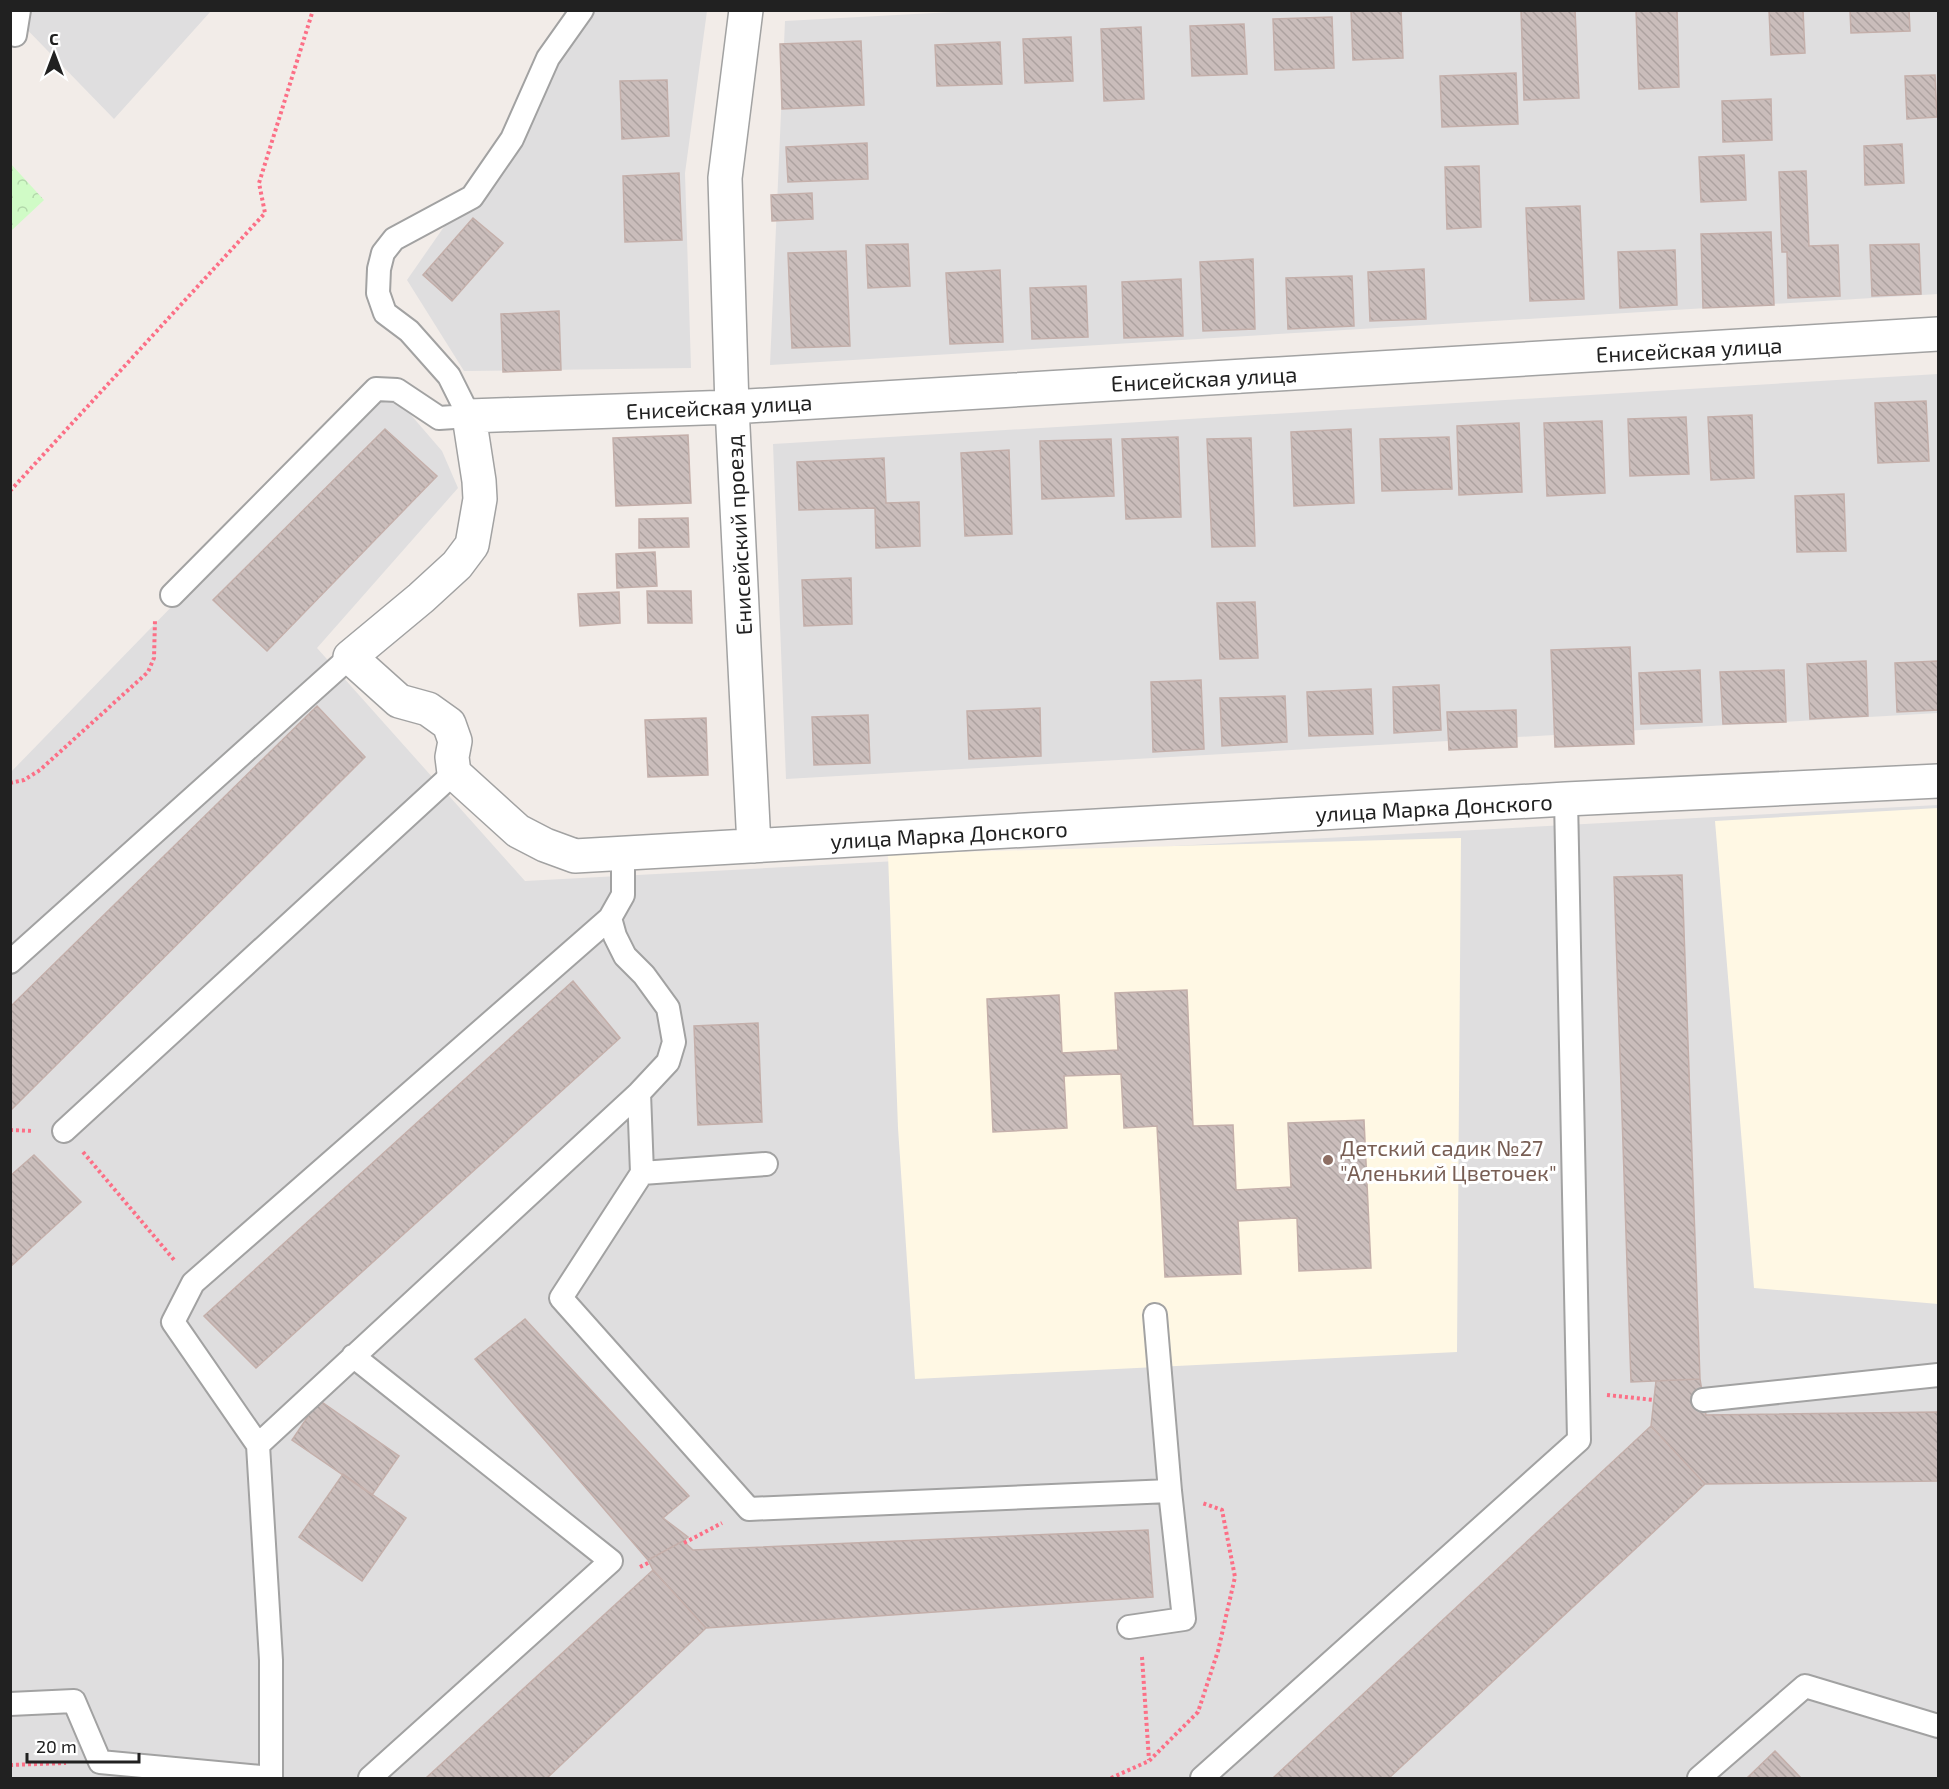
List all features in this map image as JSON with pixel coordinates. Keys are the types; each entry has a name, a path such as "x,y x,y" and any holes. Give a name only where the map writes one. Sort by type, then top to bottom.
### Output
{"street":[{"name":"Енисейский проезд","path":"746,10 724,178 732,407 754,846"},
{"name":"Енисейская улица","path":"469,416 732,407 1938,334"},
{"path":"454,773 452,757 455,741 449,724 428,709 399,701 350,657 457,566 472,545 480,499 469,416"},
{"name":"улица Марка Донского","path":"454,773 518,831 545,845 575,856 1566,799 1938,781"}],"lane":[{"path":"15,36 19,10"},
{"path":"172,595 376,389 397,390 440,418 469,416 449,376 410,331 385,313 378,293 379,269 383,253 394,239 472,197 512,139 548,58 582,10"},
{"path":"10,962 350,657"},
{"path":"64,1131 454,773"},
{"path":"1202,1779 1579,1440 1566,799"},
{"path":"10,1704 74,1701 100,1762 271,1778 271,1660 258,1444 173,1322 193,1283 610,918 623,895 623,855"},
{"path":"258,1444 639,1093 669,1062 674,1042 668,1008 644,975 625,956 615,936 610,918"},
{"path":"639,1093 642,1173 561,1298 749,1509 1170,1491"},
{"path":"642,1173 766,1164"},
{"path":"1135,1626 1184,1619 1155,1315"},
{"path":"353,1356 611,1561 370,1779"},
{"path":"1703,1400 1938,1375"},
{"path":"1699,1779 1805,1686 1938,1726"}],"path":[{"path":"10,491 265,213 259,183 313,10"},
{"path":"10,783 24,780 40,770 148,672 154,658 155,618 172,595"},
{"path":"10,1130 64,1131 193,1283"},
{"path":"1579,1389 1606,1395 1654,1400"},
{"path":"684,1543 749,1509"},
{"path":"1135,1626 1149,1761"},
{"path":"10,1766 100,1762"}],"shaded area":[{"path":"989,10 1938,11 1938,294 770,365 785,21"},
{"path":"10,11 211,11 114,119"},
{"path":"594,11 707,11 685,173 691,368 464,371 407,280"},
{"path":"1938,374 1938,713 786,779 773,444"},
{"path":"386,386 442,451 458,488 317,648 525,881 1938,805 1938,1778 11,1778 10,773"},
{"path":"1938,808 1938,1304 1754,1288 1715,821"},
{"path":"1461,838 1457,1352 915,1379 898,1128 888,854"}],"green space":[{"path":"10,163 44,200 11,231 10,231"}],"building":[{"path":"1351,10 1401,10 1403,58 1353,60"},
{"path":"1521,10 1575,10 1579,98 1524,100"},
{"path":"1636,10 1677,10 1679,87 1639,89"},
{"path":"1769,10 1803,10 1805,53 1771,55"},
{"path":"1850,10 1909,10 1910,31 1851,33"},
{"path":"1332,17 1334,68 1275,70 1273,19"},
{"path":"1244,24 1247,74 1192,76 1190,26"},
{"path":"1141,27 1144,99 1104,101 1101,29"},
{"path":"1071,37 1073,81 1025,83 1023,39"},
{"path":"861,41 864,105 782,109 780,44"},
{"path":"1000,42 1002,84 937,86 935,45"},
{"path":"1516,73 1518,124 1442,127 1440,76"},
{"path":"1935,75 1937,117 1907,119 1905,76"},
{"path":"667,80 669,136 622,139 620,81"},
{"path":"1771,99 1772,140 1723,142 1722,101"},
{"path":"867,143 868,179 788,182 786,147"},
{"path":"1902,144 1904,183 1865,185 1864,146"},
{"path":"1744,155 1746,200 1701,202 1699,157"},
{"path":"1479,166 1481,227 1447,229 1445,167"},
{"path":"1806,171 1809,246 1838,245 1840,296 1788,298 1787,252 1782,252 1779,172"},
{"path":"679,173 682,240 625,242 623,176"},
{"path":"812,193 813,219 772,221 771,195"},
{"path":"1580,206 1584,299 1530,301 1526,208"},
{"path":"473,218 503,243 452,301 423,275"},
{"path":"1771,232 1774,305 1703,308 1701,234"},
{"path":"908,244 910,286 868,288 866,245"},
{"path":"1919,244 1921,294 1872,296 1870,245"},
{"path":"1675,250 1677,305 1620,308 1618,252"},
{"path":"846,251 850,346 792,348 788,253"},
{"path":"1253,259 1255,329 1203,331 1200,262"},
{"path":"1424,269 1426,319 1370,321 1368,272"},
{"path":"1000,270 1003,342 950,344 946,273"},
{"path":"1352,276 1354,326 1288,329 1286,278"},
{"path":"1181,279 1183,336 1124,338 1122,282"},
{"path":"1086,286 1088,337 1032,339 1030,288"},
{"path":"559,311 561,370 503,372 501,314"},
{"path":"1926,401 1929,461 1878,463 1875,403"},
{"path":"1752,415 1754,478 1711,480 1708,417"},
{"path":"1686,417 1689,474 1630,476 1628,419"},
{"path":"1602,421 1605,493 1547,496 1544,423"},
{"path":"1519,423 1522,492 1459,495 1457,426"},
{"path":"385,429 437,476 267,651 213,600"},
{"path":"1351,429 1354,503 1294,506 1291,432"},
{"path":"688,435 691,503 616,506 613,438"},
{"path":"1178,437 1181,517 1126,519 1122,439"},
{"path":"1449,437 1452,489 1382,491 1380,439"},
{"path":"1251,438 1255,546 1212,547 1207,439"},
{"path":"1111,439 1114,496 1042,499 1040,441"},
{"path":"1009,450 1012,534 965,536 961,453"},
{"path":"884,458 886,503 919,502 920,546 876,548 875,508 799,510 797,462"},
{"path":"1844,494 1846,551 1797,552 1795,496"},
{"path":"688,518 689,547 639,548 639,519"},
{"path":"655,552 657,586 617,588 616,554"},
{"path":"851,578 852,624 804,626 802,580"},
{"path":"647,591 691,591 692,623 648,623"},
{"path":"619,592 620,623 580,626 578,594"},
{"path":"1255,602 1258,658 1220,659 1217,603"},
{"path":"1630,647 1634,744 1555,747 1551,650"},
{"path":"1866,661 1868,716 1810,719 1807,664"},
{"path":"1938,661 1938,710 1897,712 1895,663"},
{"path":"1700,670 1702,722 1641,724 1639,673"},
{"path":"1784,670 1786,722 1723,724 1720,672"},
{"path":"1201,680 1204,749 1153,752 1151,682"},
{"path":"1439,685 1441,730 1394,733 1393,687"},
{"path":"1371,689 1373,734 1309,736 1307,692"},
{"path":"1285,696 1287,742 1222,746 1220,698"},
{"path":"317,706 365,757 11,1110 10,1007"},
{"path":"1040,708 1041,756 969,759 967,711"},
{"path":"1516,710 1517,747 1449,750 1447,712"},
{"path":"868,715 870,763 814,765 812,717"},
{"path":"706,718 708,775 648,777 645,720"},
{"path":"1682,875 1700,1379 1631,1382 1614,877"},
{"path":"573,981 620,1038 256,1368 204,1316"},
{"name":"Детский садик №27 \"Аленький Цветочек\"","path":"1187,990 1193,1126 1233,1125 1236,1190 1291,1187 1288,1123 1364,1120 1371,1268 1299,1271 1297,1218 1238,1221 1241,1274 1165,1277 1157,1126 1124,1128 1121,1074 1064,1076 1067,1128 993,1132 987,999 1059,995 1062,1053 1118,1050 1115,993"},
{"path":"758,1023 762,1122 698,1125 694,1026"},
{"path":"34,1155 81,1202 10,1267 10,1176"},
{"path":"525,1319 689,1496 663,1518 688,1537 683,1541 648,1560 475,1359"},
{"path":"1700,1379 1706,1415 1938,1412 1938,1481 1705,1484 1651,1426 1656,1381"},
{"path":"319,1400 399,1456 372,1495 292,1440"},
{"path":"1651,1426 1705,1484 1389,1778 1273,1778"},
{"path":"343,1474 406,1518 362,1581 299,1537"},
{"path":"1148,1530 1153,1597 706,1628 653,1570 648,1560 683,1541 693,1550"},
{"path":"653,1570 706,1628 547,1778 426,1778"},
{"path":"1775,1751 1801,1778 1747,1778"}],"place":[{"name":"Детский садик №27 \"Аленький Цветочек\"","path":"1328,1160"}]}
